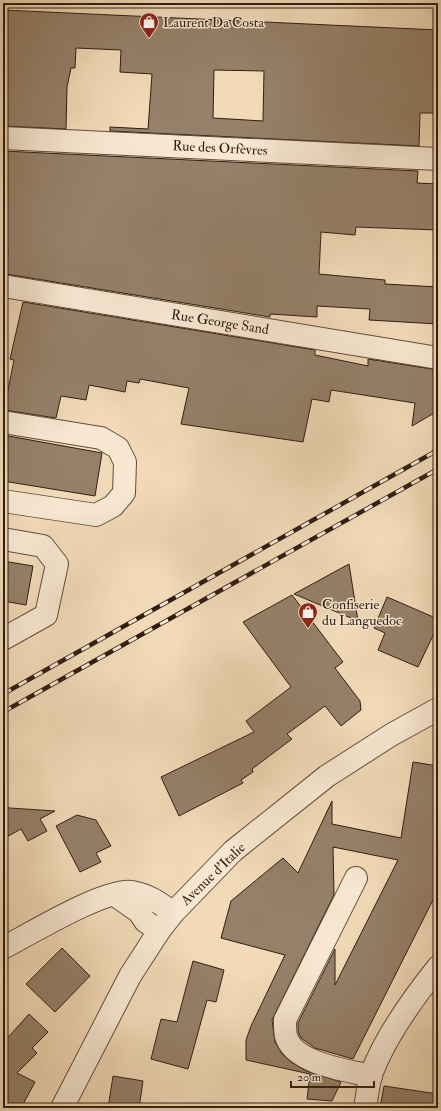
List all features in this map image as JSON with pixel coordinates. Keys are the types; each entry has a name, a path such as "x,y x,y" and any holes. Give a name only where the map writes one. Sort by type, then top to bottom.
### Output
{"street":[{"name":"Rue des Orfèvres","path":"3,138 438,158"},
{"name":"Rue George Sand","path":"3,286 438,358"},
{"path":"3,422 101,438 118,448 124,462 124,493 114,506 96,515 3,501"},
{"path":"3,540 43,546 57,564 46,614 3,639"},
{"name":"Avenue d'Italie","path":"62,1108 130,976 158,930 173,913 233,851 327,776 391,735 438,709"},
{"path":"356,878 285,1020 286,1036 297,1051 320,1064 371,1076"},
{"path":"3,948 103,897 131,892 147,896 173,913"},
{"path":"114,895 139,912 145,921 158,930"},
{"path":"365,1108 371,1076 380,1053 422,987 438,967"}],"building":[{"path":"3,10 438,30 438,113 420,113 419,146 110,131 110,127 148,129 152,74 120,72 121,50 76,48 75,68 71,68 67,87 66,129 3,126 7,61 3,60","holes":["214,70 264,71 263,121 213,118"]},
{"path":"3,151 418,171 417,183 438,184 438,230 356,227 355,235 321,232 319,274 385,280 385,284 438,287 438,324 369,320 370,309 317,306 317,317 270,314 270,317 6,274 8,251 3,250"},
{"path":"23,302 315,350 315,355 368,366 368,359 438,370 438,400 436,412 412,426 415,403 331,390 329,402 312,399 303,442 181,424 189,388 140,379 139,383 127,381 125,392 89,385 86,400 61,396 56,418 4,410 14,360 10,359"},
{"path":"3,435 102,453 95,496 3,481"},
{"path":"3,561 33,566 26,605 3,601"},
{"path":"349,564 358,621 294,594"},
{"path":"292,595 343,662 335,668 360,701 361,710 341,726 325,706 287,734 292,739 252,769 253,772 241,780 243,783 179,816 161,777 254,732 246,721 291,687 243,622"},
{"path":"387,597 438,619 438,625 418,667 378,650 385,633 374,628"},
{"path":"413,762 438,766 438,890 353,1059 315,1048 301,1038 298,1032 298,1023 335,949 335,985 398,860 333,847 334,895 272,1020 275,1042 282,1054 291,1062 306,1071 341,1082 332,1101 307,1099 310,1074 246,1060 246,1040 251,1026 285,955 221,938 231,901 283,858 298,873 332,801 332,824 401,838"},
{"path":"3,807 55,811 40,819 47,831 28,841 21,829 3,839"},
{"path":"77,815 96,820 111,846 96,853 101,862 80,872 56,826"},
{"path":"62,948 90,976 55,1012 26,984"},
{"path":"193,961 224,970 216,1002 207,1000 188,1069 151,1059 161,1019 177,1022"},
{"path":"29,1014 48,1032 32,1048 37,1053 17,1073 35,1082 21,1108 17,1108 3,1101 3,1043"},
{"path":"113,1076 143,1081 139,1108 108,1108"},
{"path":"384,1086 438,1094 438,1108 380,1108"}],"railway":[{"path":"3,694 438,450"},
{"path":"3,712 438,469"}],"place":[{"name":"Laurent Da Costa","path":"149,39"},
{"name":"Confiserie du Languedoc","path":"308,629"}]}
